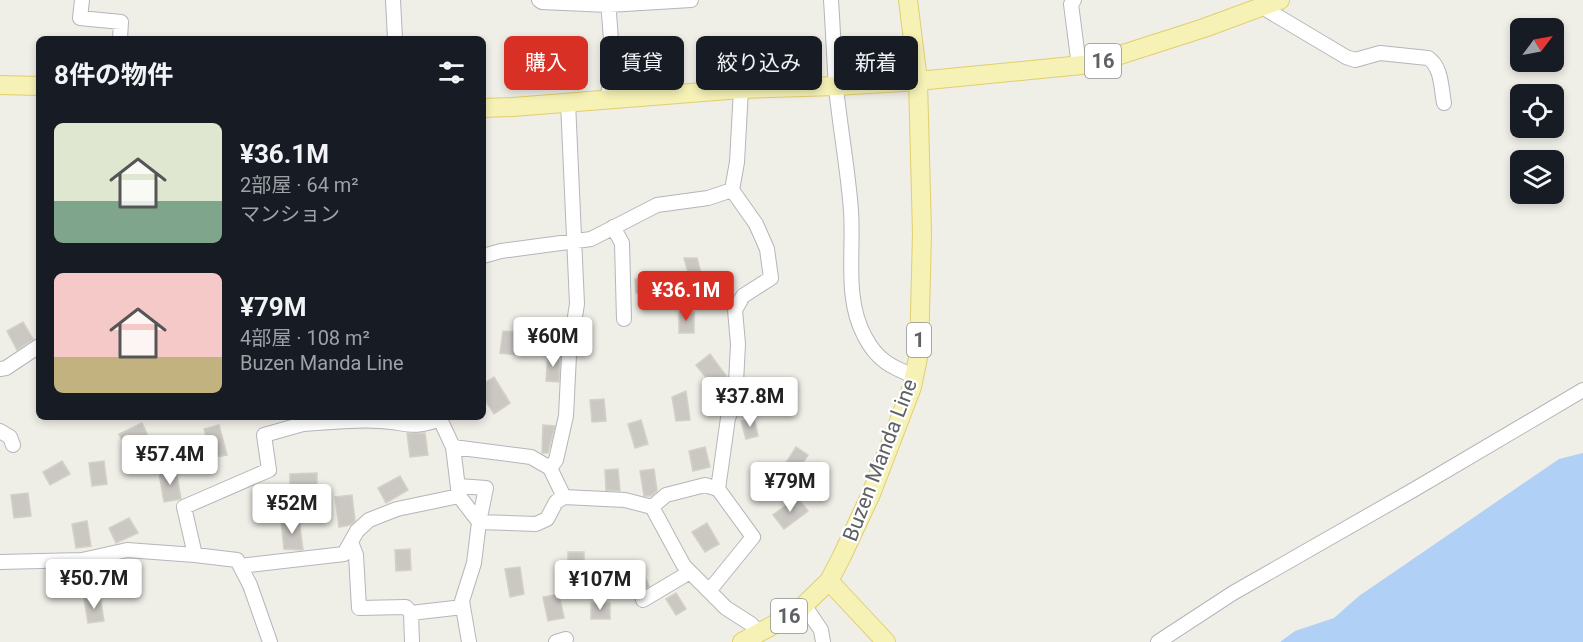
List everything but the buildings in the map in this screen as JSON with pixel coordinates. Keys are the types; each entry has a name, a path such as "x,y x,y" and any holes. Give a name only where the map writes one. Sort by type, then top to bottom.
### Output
{"main road":[{"name":"Buzen Manda Line","path":"908,0 912,36"},
{"name":"16","path":"918,81 1092,64 1194,32 1280,0"},
{"name":"Buzen Manda Line","path":"829,581 871,495 912,387 919,353 922,233 918,81"},
{"path":"0,84 36,86"},
{"path":"486,108 728,90"},
{"name":"16","path":"742,642 797,612 829,581"},
{"path":"829,581 886,642"}],"street":[{"path":"82,0 80,18 121,22 120,36"},
{"path":"393,0 395,36"},
{"path":"539,0 542,2 608,3 691,0"},
{"path":"831,0 834,52"},
{"path":"1072,1 1078,66"},
{"path":"608,3 612,53 608,99"},
{"path":"1262,7 1346,57 1355,60 1380,53 1428,58 1434,62 1438,72 1444,103"},
{"path":"718,489 728,418 735,402 738,344 735,309 743,296 771,278 767,249 756,224 732,190 737,162 741,90"},
{"path":"836,90 851,211 852,295 857,316 864,337 876,354 890,366 914,376"},
{"path":"550,468 556,460 566,416 569,355 577,304 568,102"},
{"path":"486,255 501,251 591,239 657,205 708,198 732,190"},
{"path":"613,227 622,243 624,320"},
{"path":"0,369 6,368 36,348"},
{"path":"1158,642 1233,593 1583,390"},
{"path":"195,555 183,507 268,470 264,435 302,420 380,421 410,426 435,420"},
{"path":"441,420 453,447 458,491 479,522"},
{"path":"0,431 10,437 14,445"},
{"path":"453,447 531,457 550,468 564,497"},
{"path":"652,507 666,495 705,485 718,489 753,537 709,591"},
{"path":"240,566 344,554 357,531 369,520 458,491 486,488 474,563 462,601 469,642"},
{"path":"479,522 536,524 547,519 556,502 564,497 625,500 652,507 684,566 726,608 751,624 759,633"},
{"path":"351,542 356,555 359,608 406,607 411,613 412,642"},
{"path":"0,562 82,560 126,550 237,560 250,585 270,642"},
{"path":"643,600 690,572"},
{"path":"804,605 821,630 824,642"},
{"path":"411,613 463,607"}],"water":[{"path":"1583,453 1583,642 1280,642 1295,631 1334,618 1359,596 1559,459"}]}
